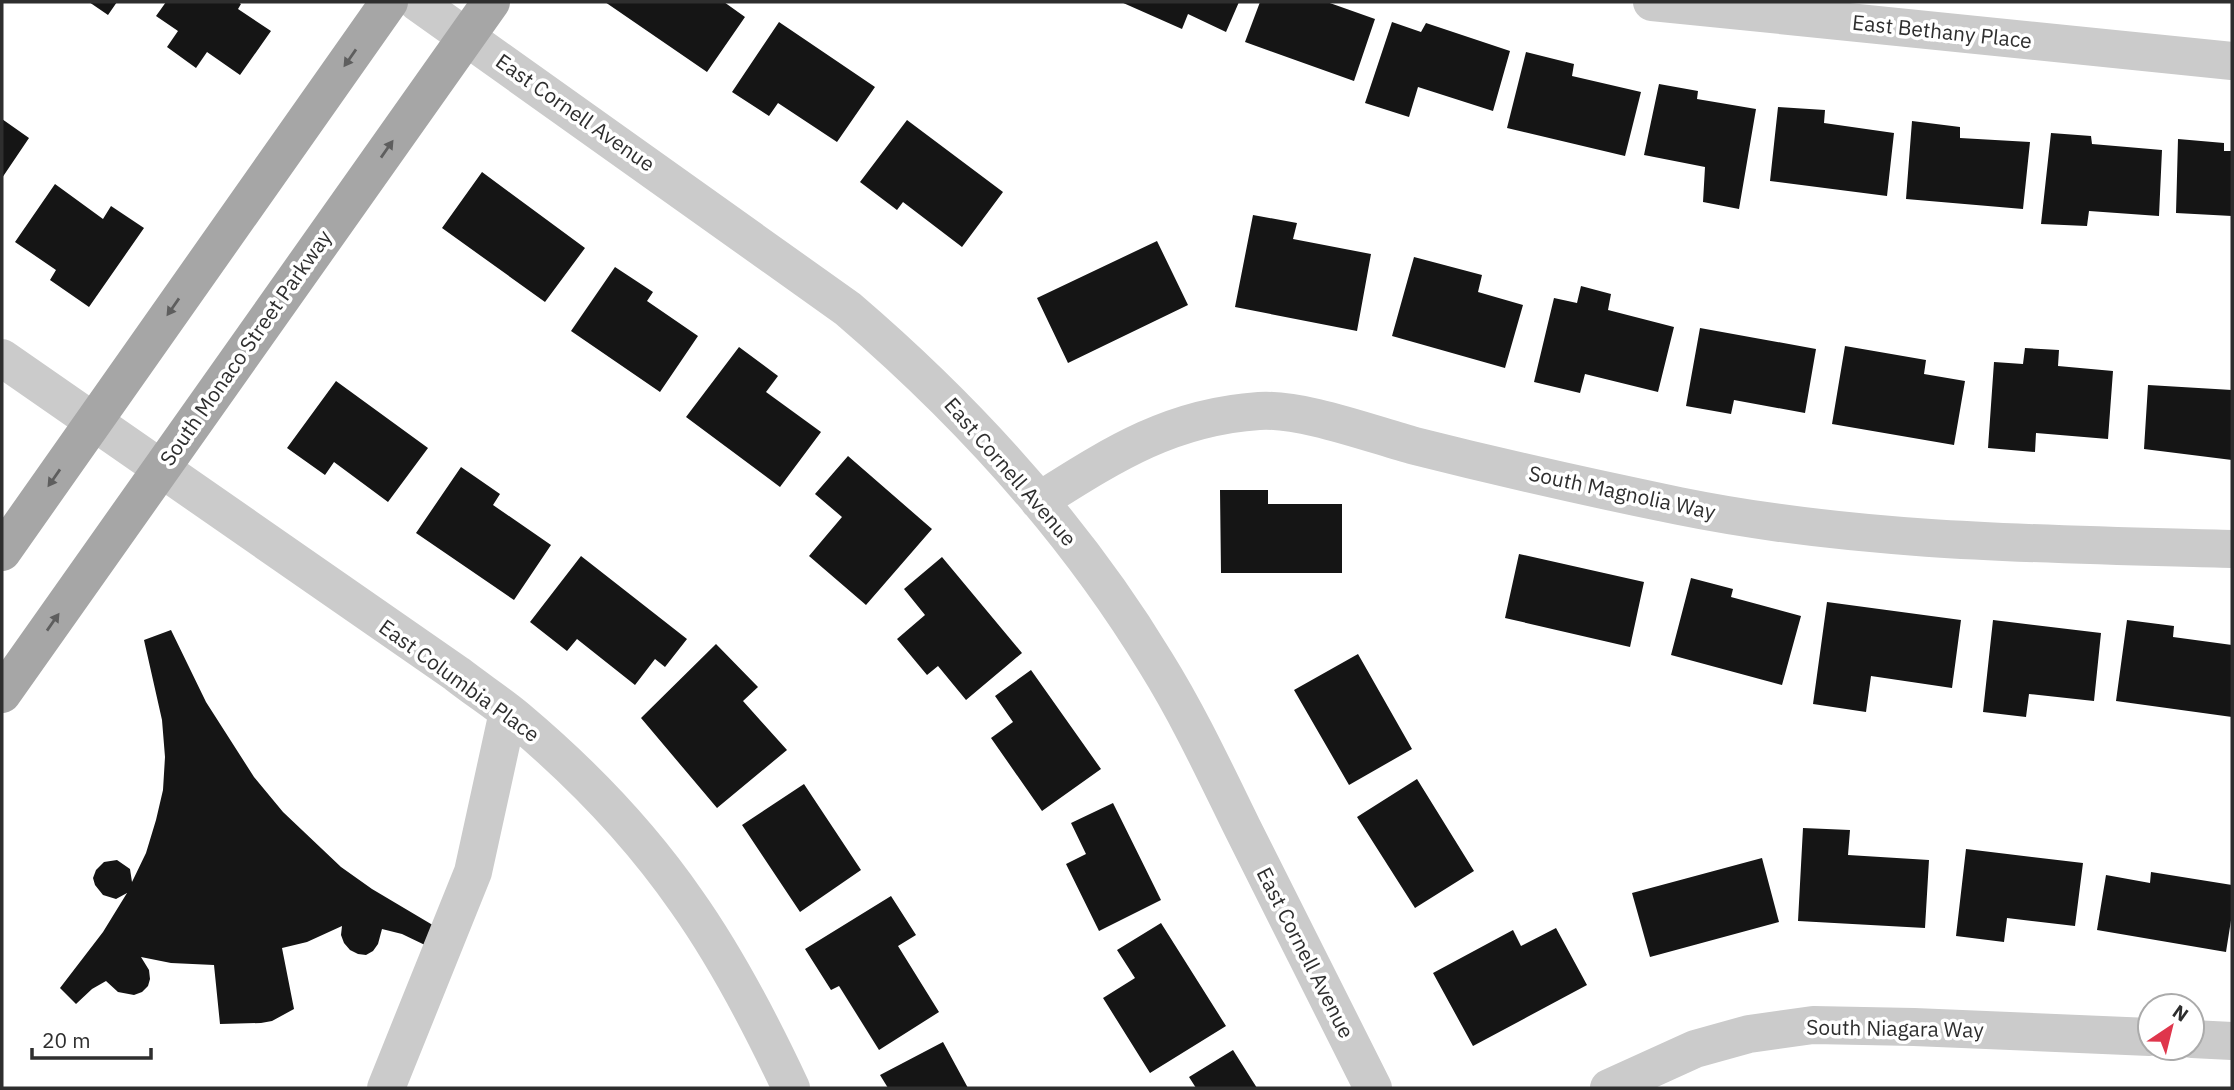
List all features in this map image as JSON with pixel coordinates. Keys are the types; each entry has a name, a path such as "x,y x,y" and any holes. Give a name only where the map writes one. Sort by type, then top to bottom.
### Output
{"main road":[{"path":"2,552 389,2"},
{"name":"South Monaco Street Parkway","path":"2,694 491,2"}],"street":[{"name":"East Cornell Avenue","path":"417,2 848,309 904,357 988,440 1040,501 1113,596 1157,664 1191,724 1373,1088"},
{"name":"East Bethany Place","path":"1652,2 2232,61"},
{"name":"East Columbia Place","path":"2,358 508,712 556,754 610,807 687,902 722,957 773,1049 791,1088"},
{"name":"South Magnolia Way","path":"1040,501 1105,460 1163,431 1217,415 1263,411 1312,417 1497,467 1683,507 1784,524 1970,542 2232,549"},
{"path":"386,1088 473,872 508,712"},
{"name":"South Niagara Way","path":"1609,1088 1695,1049 1749,1034 1813,1026 1914,1027 2136,1036"},
{"path":"2206,1040 2232,1041"}],"building":[{"path":"89,2 117,2 108,15"},
{"path":"166,2 238,2 241,4 238,9 271,31 240,75 207,52 196,68 167,47 178,31 156,16"},
{"path":"605,2 724,2 745,17 707,72"},
{"path":"1121,2 1239,2 1226,32 1188,14 1182,29"},
{"path":"1260,2 1327,2 1375,19 1354,81 1245,42"},
{"path":"779,22 875,87 837,142 778,103 769,116 732,92"},
{"path":"1392,22 1421,32 1426,23 1510,51 1493,111 1418,87 1409,117 1365,103"},
{"path":"1526,52 1574,64 1572,76 1641,92 1625,156 1507,128"},
{"path":"1659,84 1698,91 1697,99 1756,109 1739,209 1703,202 1705,167 1644,155"},
{"path":"1778,107 1825,110 1824,123 1894,133 1887,196 1770,181"},
{"path":"2,119 29,138 2,178"},
{"path":"907,120 1003,192 962,247 903,202 897,210 860,182"},
{"path":"1912,121 1960,127 1960,138 2030,142 2023,209 1906,199"},
{"path":"2051,133 2091,136 2092,144 2162,150 2159,216 2089,211 2087,226 2041,224"},
{"path":"2178,139 2224,143 2224,151 2232,151 2232,216 2176,213"},
{"path":"482,172 585,248 545,302 442,228"},
{"path":"55,184 103,219 111,206 144,228 89,307 50,280 56,270 15,242"},
{"path":"1253,215 1297,223 1293,239 1371,254 1357,331 1235,307"},
{"path":"1157,241 1188,305 1068,363 1037,298"},
{"path":"1414,257 1482,275 1478,292 1523,305 1505,368 1392,336"},
{"path":"615,267 653,292 647,301 698,336 660,392 571,331"},
{"path":"1581,286 1611,294 1608,310 1674,327 1658,392 1585,374 1580,393 1534,382 1554,298 1577,303"},
{"path":"1700,328 1816,349 1805,413 1734,400 1731,414 1686,406"},
{"path":"1845,346 1926,360 1924,374 1965,381 1954,445 1832,424"},
{"path":"739,347 778,376 766,392 821,432 780,487 686,417"},
{"path":"2025,348 2059,350 2058,366 2113,371 2108,439 2036,433 2035,452 1988,448 1994,362 2023,364"},
{"path":"336,381 428,448 388,502 334,462 325,475 287,448"},
{"path":"2148,385 2232,390 2232,460 2144,449"},
{"path":"848,456 932,529 866,605 809,556 842,517 815,494"},
{"path":"461,467 500,494 493,505 551,545 514,600 416,533"},
{"path":"1220,490 1268,490 1268,504 1342,504 1342,573 1221,573"},
{"path":"1519,554 1644,582 1630,647 1505,618"},
{"path":"581,556 687,639 665,667 655,659 635,685 577,639 567,651 530,622"},
{"path":"942,557 1022,653 966,700 938,666 927,675 897,639 925,615 904,589"},
{"path":"1691,578 1733,589 1731,597 1801,616 1782,685 1671,655"},
{"path":"1827,602 1961,620 1952,688 1871,676 1866,712 1813,704"},
{"path":"1993,620 2101,633 2094,701 2029,694 2026,717 1983,712"},
{"path":"2127,620 2174,626 2173,637 2232,645 2232,717 2116,701"},
{"path":"171,630 206,702 254,777 283,812 341,867 436,927 427,946 402,934 382,929 373,951 366,955 358,954 344,943 342,926 307,942 282,948 294,1009 272,1021 261,1023 220,1024 214,965 171,963 141,957 149,970 150,979 142,992 134,995 118,992 106,981 92,989 76,1004 60,988 103,932 127,893 116,899 103,895 93,878 96,870 104,862 117,860 130,869 132,882 146,853 163,790 165,757 162,720 144,640"},
{"path":"716,644 758,687 743,701 787,750 717,808 641,718"},
{"path":"1358,654 1412,749 1349,785 1294,690"},
{"path":"1031,670 1101,769 1042,811 991,738 1013,722 995,696"},
{"path":"1417,779 1474,871 1415,908 1357,817"},
{"path":"804,784 861,870 800,912 742,825"},
{"path":"1113,803 1161,900 1099,931 1066,864 1086,854 1071,823"},
{"path":"1803,828 1850,830 1848,855 1929,860 1925,928 1798,921"},
{"path":"1966,849 2083,863 2075,926 2007,918 2004,942 1956,936"},
{"path":"1762,858 1779,922 1650,957 1632,893"},
{"path":"2151,872 2232,885 2232,914 2226,952 2097,930 2106,875 2150,883"},
{"path":"891,896 916,935 898,946 939,1012 879,1050 839,986 831,990 805,949"},
{"path":"1161,923 1226,1026 1150,1073 1103,998 1135,978 1117,950"},
{"path":"1556,928 1587,985 1473,1046 1433,973 1513,930 1521,946"},
{"path":"943,1042 968,1088 888,1088 880,1075"},
{"path":"1233,1050 1257,1088 1196,1088 1189,1077"}]}
